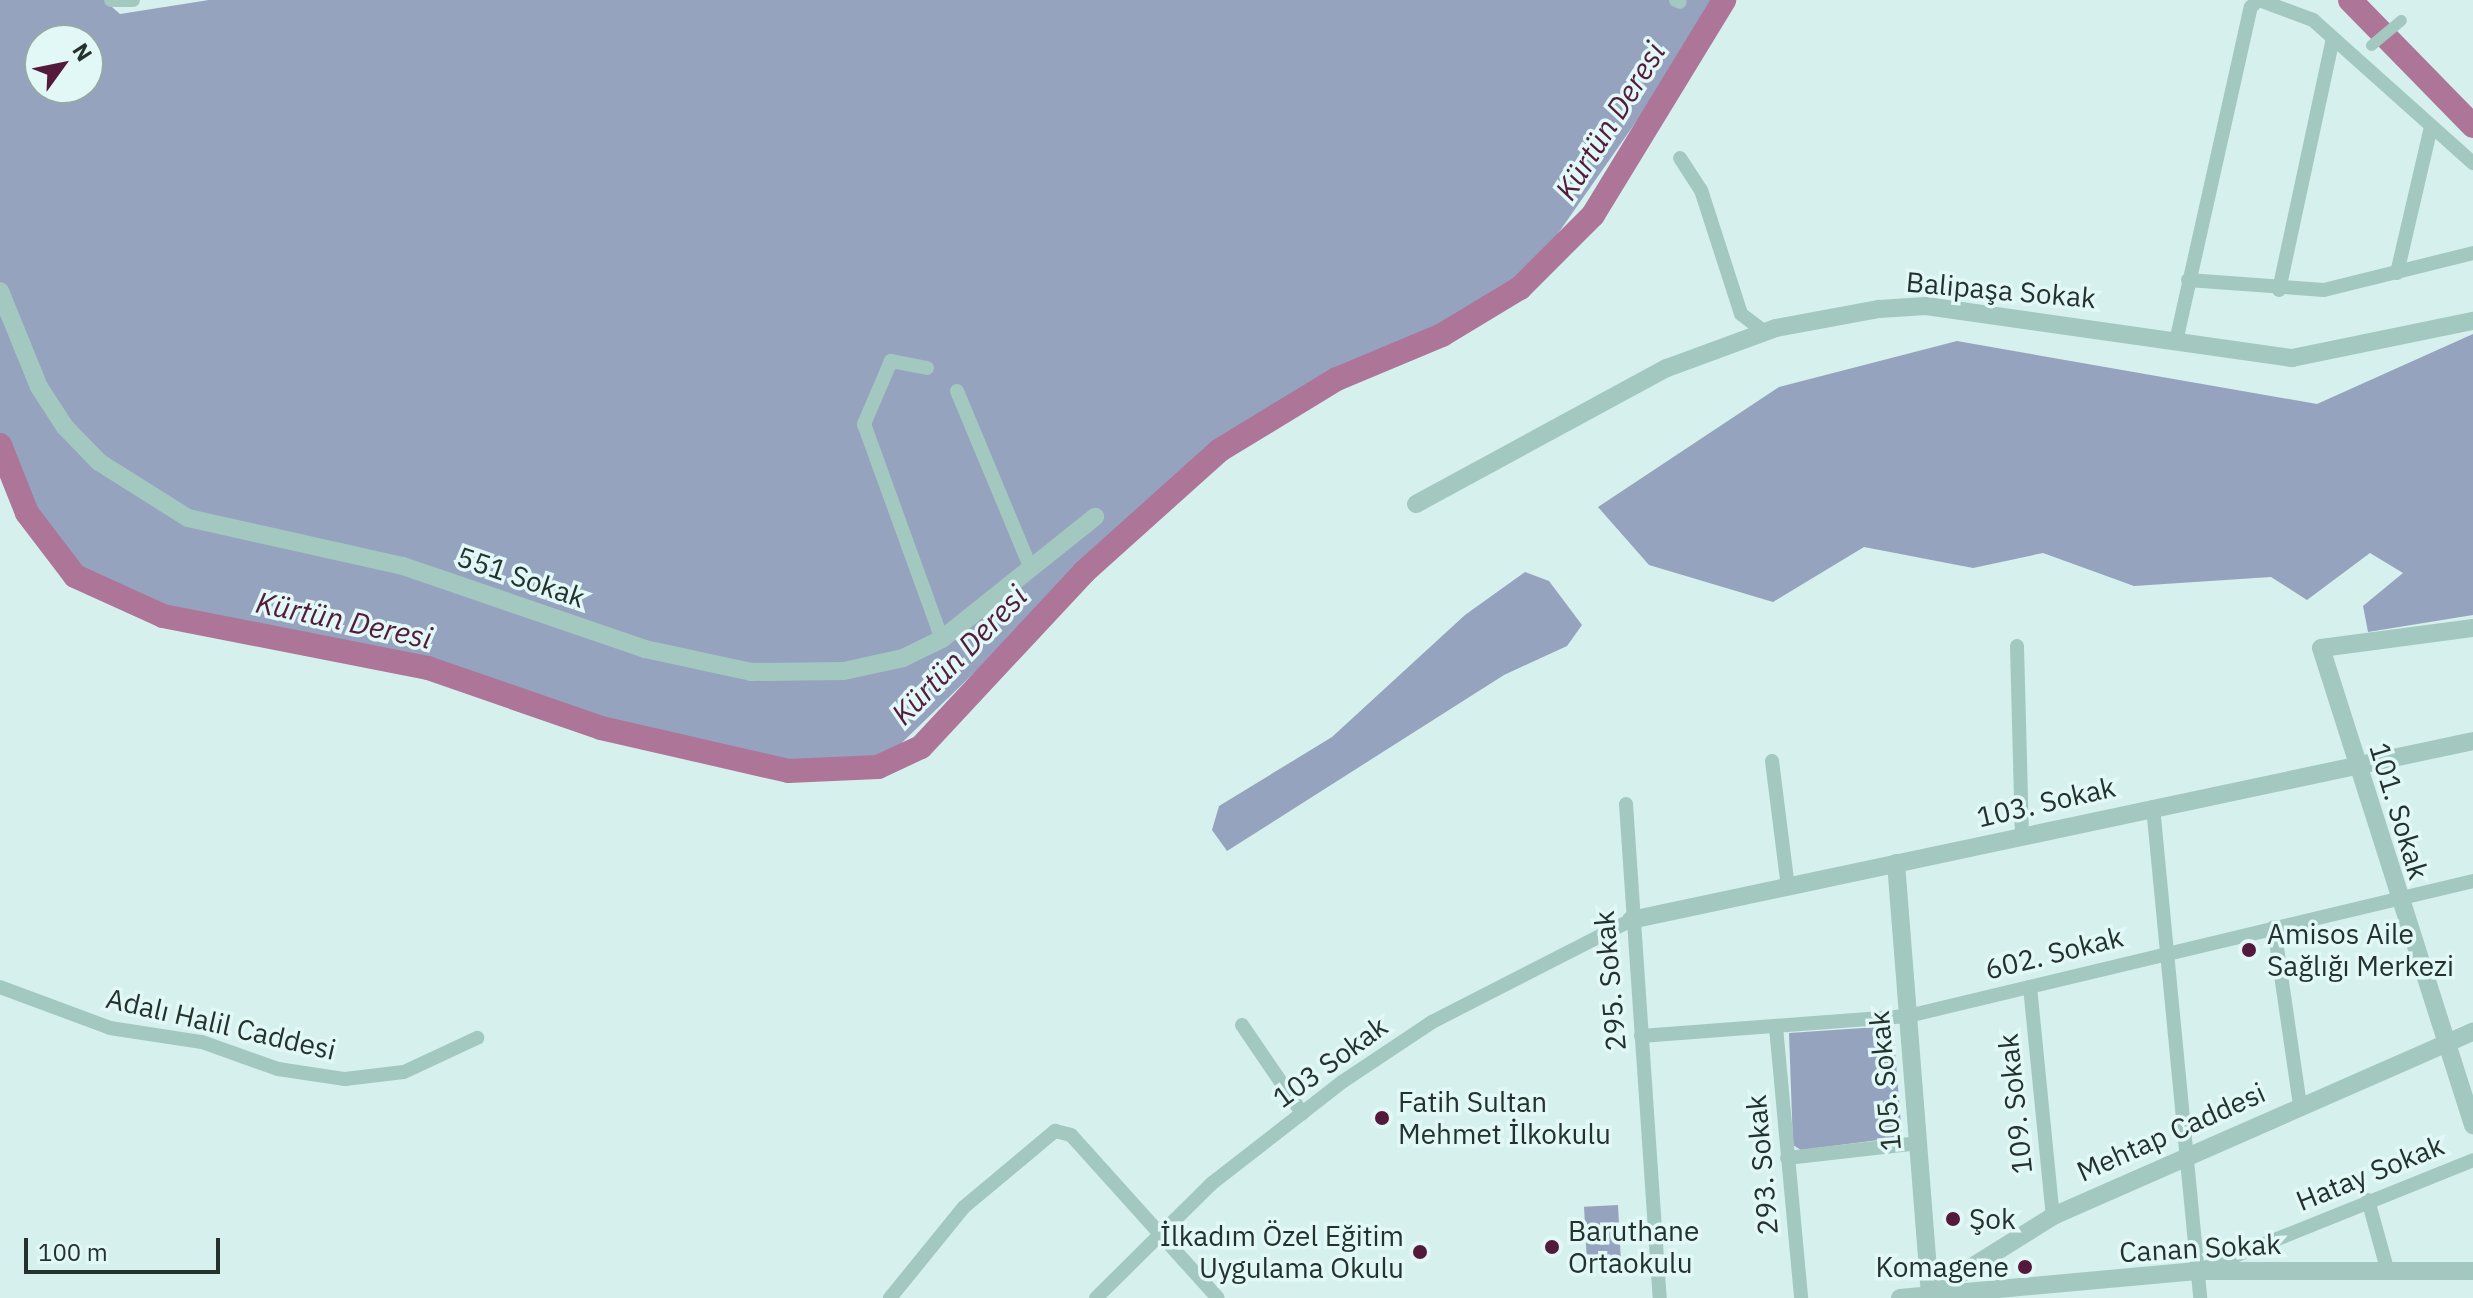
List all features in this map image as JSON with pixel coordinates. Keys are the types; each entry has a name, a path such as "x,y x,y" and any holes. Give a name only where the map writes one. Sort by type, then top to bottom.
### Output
{"street":[{"path":"111,0 133,0"},
{"path":"2177,337 2251,7 2258,0 2313,20 2473,163"},
{"path":"2371,45 2401,20"},
{"path":"2279,290 2333,39"},
{"path":"2397,273 2431,127"},
{"path":"1680,158 1701,190 1741,314 1765,332"},
{"path":"2188,280 2279,290 2324,290 2473,253"},
{"name":"551 Sokak","path":"0,291 39,387 65,427 99,462 188,518 403,566 645,649 751,672 844,671 903,658 942,639 1095,517"},
{"name":"Balipaşa Sokak","path":"1416,504 1619,391 1765,332 1926,306 2177,337 2310,358 2473,321"},
{"path":"927,368 891,361 864,424 942,639"},
{"path":"957,391 1031,569"},
{"name":"101. Sokak","path":"2473,628 2321,648 2444,1044 2473,1125"},
{"path":"2017,646 2022,837"},
{"name":"103. Sokak","path":"1631,920 2473,741"},
{"path":"1772,761 1788,888"},
{"name":"295. Sokak","path":"1626,804 1631,920 1660,1298"},
{"path":"2153,807 2189,1151 2200,1298"},
{"name":"105. Sokak","path":"1896,863 1919,1143 1926,1296"},
{"name":"602. Sokak","path":"1641,1036 1908,1016 2397,896 2473,881"},
{"name":"103 Sokak","path":"1096,1298 1159,1236 1302,1113 1432,1022 1631,920"},
{"path":"2274,927 2300,1106"},
{"name":"Adalı Halil Caddesi","path":"0,987 110,1028 202,1042 278,1069 345,1079 404,1072 477,1038"},
{"name":"109. Sokak","path":"2030,987 2053,1216"},
{"path":"1242,1025 1302,1113"},
{"name":"293. Sokak","path":"1776,1027 1801,1298"},
{"name":"Mehtap Caddesi","path":"1900,1298 1926,1296 2053,1216 2189,1151 2473,1032"},
{"path":"890,1298 964,1207 1055,1131 1071,1135 1218,1298"},
{"path":"1787,1158 1919,1143"},
{"name":"Hatay Sokak","path":"2197,1271 2473,1160"},
{"path":"2368,1200 2388,1272"},
{"name":"Canan Sokak","path":"1926,1296 2197,1271 2473,1271"}],"shaded area":[{"path":"0,0 104,0 120,14 209,0 1721,0 1520,288 1337,379 1220,450 1132,520 884,760 788,771 428,668 163,616 75,576 27,513 0,443"},
{"path":"2473,334 2473,615 2368,632 2363,606 2403,573 2370,553 2307,600 2271,577 2134,586 2043,553 1973,568 1864,547 1773,602 1649,565 1598,507 1779,387 1957,341 2317,404"},
{"path":"1525,572 1549,581 1582,625 1567,646 1504,675 1227,851 1212,830 1219,806 1332,737 1465,615"},
{"path":"1893,1026 1902,1137 1801,1150 1793,1145 1789,1033"},
{"path":"1618,1205 1621,1262 1587,1264 1584,1207"}],"waterway":[{"name":"Kürtün Deresi","path":"0,445 27,513 75,576 163,616 428,668 601,728 788,771 878,767 921,747 1084,572 1220,450 1337,379 1442,335 1520,288 1593,215 1724,0"},
{"name":"Kürtün Deresi","path":"2350,0 2473,126"}],"place":[{"name":"Amisos Aile Sağlığı Merkezi","path":"2249,950"},
{"name":"Fatih Sultan Mehmet İlkokulu","path":"1382,1118"},
{"name":"Şok","path":"1953,1219"},
{"name":"Baruthane Ortaokulu","path":"1552,1247"},
{"name":"İlkadım Özel Eğitim Uygulama Okulu","path":"1420,1252"},
{"name":"Komagene","path":"2025,1267"}]}
